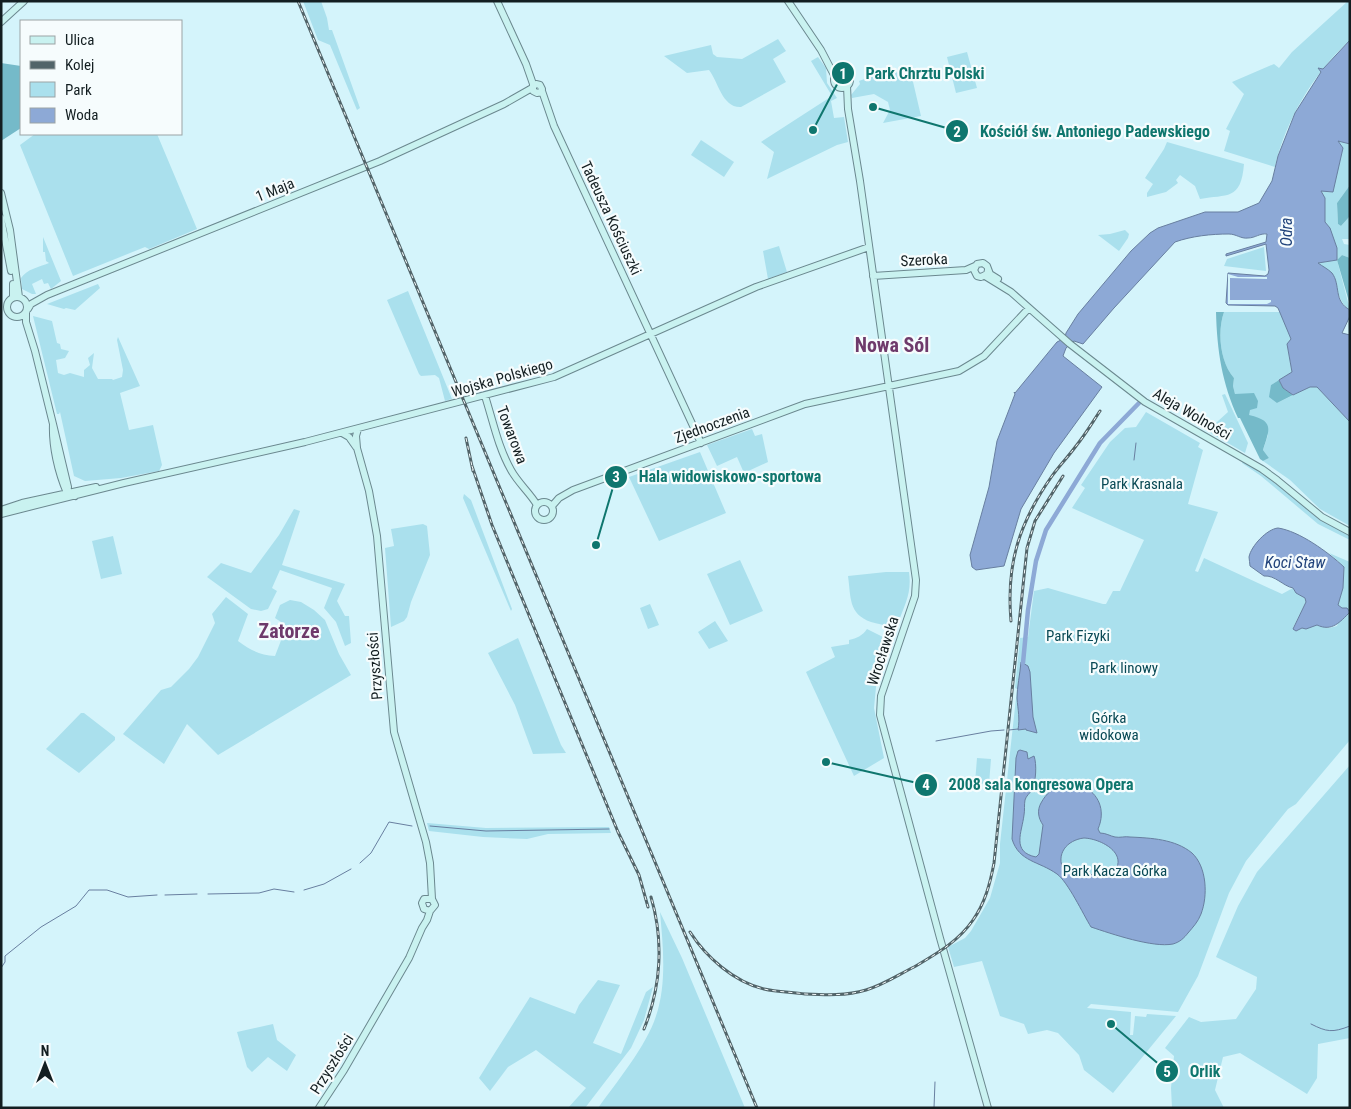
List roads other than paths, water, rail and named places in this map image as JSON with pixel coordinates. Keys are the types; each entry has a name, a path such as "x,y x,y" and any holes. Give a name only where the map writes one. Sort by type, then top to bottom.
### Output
{"street":[{"path":"1,22 24,1"},
{"name":"Tadeusza Kościuszki","path":"497,1 701,443"},
{"path":"788,1 837,73"},
{"path":"837,73 844,72 850,80 847,86 848,109"},
{"path":"837,73 833,82 840,88 848,109"},
{"path":"840,88 847,86"},
{"name":"1 Maja","path":"19,297 29,300 47,295 380,161 536,89"},
{"name":"Wrocławska","path":"848,109 874,276 916,589 881,696 880,715 988,1108"},
{"path":"1,193 11,235 19,297"},
{"path":"1,218 19,297 27,303 25,318 35,351 67,492"},
{"name":"Wojska Polskiego","path":"1,512 342,433 559,375 767,282 869,247"},
{"path":"978,263 983,263 986,266 986,273 978,277 975,274 975,266 978,263"},
{"name":"Szeroka","path":"874,276 966,270 975,266"},
{"name":"Aleja Wolności","path":"986,273 1011,292 1070,344 1146,402 1262,469 1322,517 1350,532"},
{"name":"1 Maja","path":"27,310 31,304 47,295"},
{"path":"19,297 8,303 7,309 10,314 17,317 29,335"},
{"name":"Zjednoczenia","path":"552,506 559,498 573,490 805,404 952,373 972,364 989,351 1029,308"},
{"path":"17,317 22,316 27,310"},
{"name":"Towarowa","path":"485,396 494,429 505,457 512,471 537,505"},
{"name":"Przyszłości","path":"358,429 356,436 357,448 369,491 377,536 394,732 426,842 430,863 429,898"},
{"name":"Przyszłości","path":"342,433 349,437 357,448"},
{"path":"64,480 84,489"},
{"path":"52,496 59,490 64,480"},
{"name":"Wojska Polskiego","path":"1,512 22,503 67,492 124,483"},
{"path":"67,492 76,496"},
{"path":"59,500 67,492"},
{"path":"541,502 546,502 552,506 554,512 552,517 548,520 538,518 535,513 537,505 541,502"},
{"path":"429,898 435,905 427,910 422,904 429,898"},
{"name":"Przyszłości","path":"318,1108 344,1070 409,958 427,920 427,910"},
{"name":"Wrocławska","path":"967,1036 971,1064 983,1108"}],"water":[{"name":"Odra","path":"1350,40 1350,144 1338,141 1343,148 1333,192 1321,191 1325,198 1325,222 1330,228 1337,248 1337,260 1318,263 1332,273 1335,278 1339,298 1350,310 1350,316 1342,333 1350,335 1350,422 1317,387 1310,387 1293,395 1283,388 1279,380 1292,372 1287,344 1291,339 1278,308 1275,306 1228,305 1226,303 1228,273 1265,276 1269,270 1266,244 1226,256 1226,254 1266,242 1267,234 1245,238 1232,234 1208,235 1175,242 1083,344 1074,341 1066,348 1063,356 1102,387 1054,453 1021,509 1004,566 976,570 972,567 970,555 989,487 997,441 1015,394 1014,392 1057,342 1065,338 1066,333 1078,314 1131,251 1150,233 1158,228 1205,212 1238,212 1259,203 1272,181 1278,156 1295,113 1321,72 1318,68 1323,69"},
{"name":"Koci Staw","path":"1278,528 1295,533 1313,543 1344,567 1343,588 1338,605 1342,608 1347,608 1350,612 1335,625 1322,627 1317,625 1296,631 1293,629 1306,602 1305,598 1296,593 1293,588 1272,577 1264,576 1250,566 1250,553 1256,543 1269,531"},
{"path":"1021,662 1028,666 1030,672 1033,717 1037,733 1026,729 1018,730 1017,694"},
{"path":"1018,751 1027,752 1028,759 1034,756 1036,764 1032,790 1025,800 1020,834 1023,851 1028,854 1036,857 1039,854 1043,825 1039,814 1041,803 1050,791 1061,785 1073,784 1084,787 1093,793 1099,803 1101,815 1098,829 1100,833 1113,837 1162,840 1185,848 1192,853 1201,866 1205,882 1205,899 1198,920 1183,938 1173,944 1155,944 1132,940 1091,927 1061,878 1019,852 1012,839 1016,758","holes":["1078,839 1092,839 1113,850 1117,856 1116,870 1109,877 1104,878 1077,870 1064,871 1061,859 1064,849"]}],"waterway":[{"path":"1023,663 1028,610 1036,561 1046,530 1100,443 1139,403"},
{"path":"1134,460 1136,443"},
{"path":"1108,724 1118,721"},
{"path":"1009,730 1018,729"},
{"path":"936,741 1004,730"},
{"path":"360,863 371,853 389,822 412,826"},
{"path":"430,826 486,831 609,829"},
{"path":"304,890 324,884 351,869"},
{"path":"208,894 259,893 274,889 294,892"},
{"path":"1,968 5,962 5,956 41,927 76,906 89,890 107,890 128,897 157,895"},
{"path":"165,895 197,894"},
{"path":"1311,1024 1330,1031 1350,1026"},
{"path":"934,1108 935,1082"}],"railway":[{"path":"298,1 757,1108"},
{"path":"1011,621 1010,600 1013,562 1023,528 1031,510 1052,476 1079,442 1100,411"},
{"path":"466,438 473,471"},
{"path":"472,466 492,525 618,832 639,875 648,907"},
{"path":"690,932 713,959 742,981 769,990 828,995 858,992 884,983 938,952 954,941 967,928 984,900 994,863 1027,548 1035,521 1063,476"},
{"path":"644,1029 654,997 659,964 658,930 651,897"}],"place":[{"name":"Kościół św. Antoniego Padewskiego","path":"873,107"},
{"name":"Park Chrztu Polski","path":"813,130"},
{"name":"Hala widowiskowo-sportowa","path":"596,545"},
{"name":"2008 sala kongresowa Opera","path":"826,762"},
{"name":"Orlik","path":"1111,1024"}],"district":[{"name":"Nowa Sól","path":"892,345"},
{"name":"Zatorze","path":"289,631"}],"park label":[{"name":"Park Krasnala","path":"1142,484"},
{"name":"Park Fizyki","path":"1078,636"},
{"name":"Park linowy","path":"1124,668"},
{"name":"Górka widokowa","path":"1109,726"},
{"name":"Park Kacza Górka","path":"1115,871"}]}
